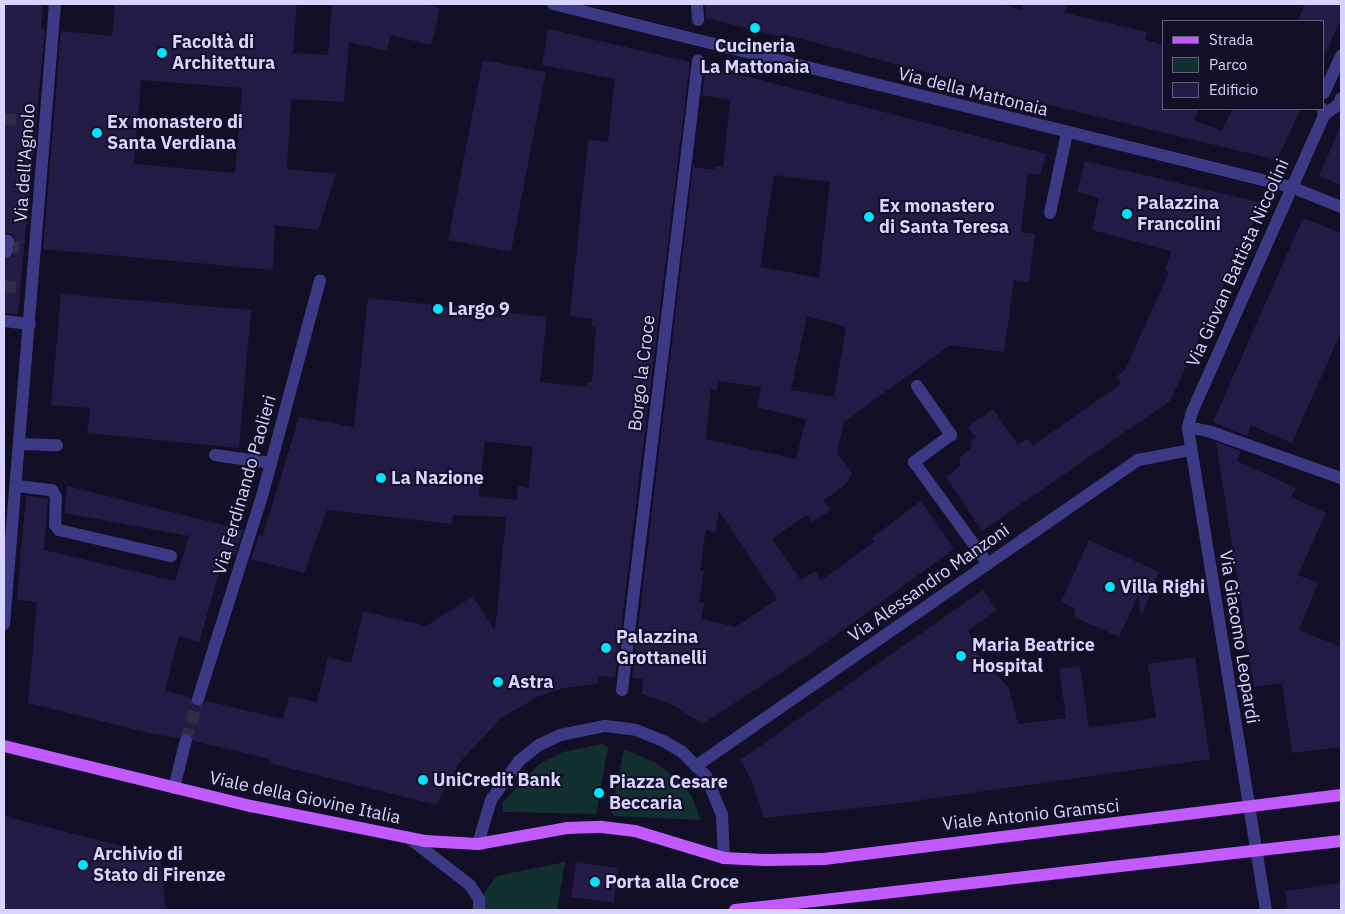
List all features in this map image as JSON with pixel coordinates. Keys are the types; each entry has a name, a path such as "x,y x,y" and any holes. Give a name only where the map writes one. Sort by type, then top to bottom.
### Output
{"main road":[{"name":"Viale della Giovine Italia","path":"4,746 174,788 410,838 478,844 567,828 602,827 635,830 724,858"},
{"name":"Viale Antonio Gramsci","path":"724,858 824,859 1341,796"},
{"path":"740,910 1341,841"}],"street":[{"name":"Via dell'Agnolo","path":"4,624 30,324 27,288 39,122 55,4"},
{"name":"Via della Mattonaia","path":"553,4 1291,187 1341,207"},
{"path":"697,4 698,20"},
{"path":"1325,91 1341,56"},
{"name":"Borgo la Croce","path":"622,690 698,60"},
{"name":"Via Giovan Battista Niccolini","path":"1188,427 1192,412 1323,112 1341,98"},
{"path":"1050,213 1067,133"},
{"path":"4,240 8,241 6,252 4,252"},
{"name":"Via Ferdinando Paolieri","path":"198,699 271,463 320,280"},
{"path":"4,321 30,324"},
{"path":"916,386 951,435 914,462 988,564"},
{"path":"1188,427 1210,432 1341,478"},
{"name":"Via Giacomo Leopardi","path":"1188,427 1266,910"},
{"path":"21,444 57,445"},
{"name":"Via Alessandro Manzoni","path":"696,766 1138,460 1191,450"},
{"path":"215,456 271,463"},
{"path":"17,486 52,490 56,497 55,525 60,530 171,556"},
{"path":"478,844 490,800 514,766 539,745 569,732 605,726 636,730 673,746 696,766 719,802 725,833 724,858"},
{"path":"174,788 186,740"},
{"path":"410,838 470,885 479,899 479,910"}],"green space":[{"path":"602,744 608,747 596,814 503,812 502,803 538,765 563,752"},
{"path":"624,749 656,763 676,778 691,795 701,820 614,816 611,812"},
{"path":"565,862 557,910 485,910 484,893 496,876"}],"building":[{"path":"4,4 43,4 41,29 45,29 18,314 4,313 4,260 13,256 16,242 13,235 4,232"},
{"name":"Ex monastero di Santa Verdiana","path":"115,4 297,4 293,53 328,55 332,4 424,4 440,8 431,45 391,35 387,51 349,42 344,102 291,99 287,169 336,174 318,230 275,225 273,270 43,249 61,31 112,36","holes":["141,80 242,88 235,173 134,164"]},
{"path":"705,4 1001,4 1022,10 1023,4 1068,4 1065,13 1147,32 1145,40 1162,44 1162,110 1199,110 1194,120 1222,131 1232,110 1301,110 1277,160 1041,103 783,34 782,37 706,18"},
{"path":"1305,4 1341,4 1341,19 1325,55 1325,20 1298,20"},
{"path":"548,29 690,62 615,677 599,676 597,684 564,688 539,696 501,718 460,762 436,805 269,763 270,759 194,741 187,732 178,738 154,734 28,703 37,602 17,600 26,495 48,499 44,550 175,581 189,536 64,513 67,486 243,530 235,555 225,553 199,642 179,636 165,691 190,697 195,707 203,705 206,701 283,719 289,696 317,702 328,657 351,663 363,611 426,626 473,596 495,631 506,517 453,515 452,524 327,510 304,573 251,559 259,534 263,535 299,417 354,427 368,298 547,317 540,382 587,387 587,382 592,382 596,327 592,326 592,319 570,316 588,140 608,142 615,79 542,65","holes":["485,441 533,447 528,488 518,486 517,500 479,496"]},
{"path":"483,60 546,72 511,252 448,240"},
{"path":"706,66 1046,154 1040,175 1028,173 1021,232 1035,234 1029,282 1014,280 1004,352 950,345 844,422 837,453 852,473 846,484 823,501 831,510 812,522 806,515 772,539 801,580 815,571 821,581 874,542 872,538 921,501 954,549 817,649 703,724 671,704 642,694 643,679 632,678 693,167 715,170 716,166 723,167 730,100 702,95","holes":["774,175 830,182 819,278 760,267","807,316 846,327 834,397 791,390","718,381 761,387 757,407 806,419 796,459 706,439 711,389 717,390","719,511 777,599 736,627 701,619 704,603 699,602 704,571 700,571 706,530 715,533"]},
{"path":"1341,125 1341,185 1319,176"},
{"path":"1085,161 1262,203 1170,401 982,531 946,477 960,466 960,458 972,447 970,442 976,438 968,427 993,409 1018,445 1028,439 1033,446 1121,384 1116,377 1125,370 1169,272 1165,270 1171,251 1092,230 1099,198 1077,192"},
{"path":"1303,218 1341,233 1341,332 1292,443 1251,425 1247,436 1213,422"},
{"path":"61,294 251,310 239,448 87,433 90,408 51,405"},
{"path":"1216,442 1241,451 1237,461 1296,488 1291,497 1326,513 1298,575 1318,583 1299,630 1341,647 1341,747 1292,753 1282,683 1254,687"},
{"name":"Villa Righi","path":"1089,540 1159,572 1141,617 1138,596 1119,637 1074,617 1075,608 1061,602"},
{"path":"983,590 997,610 968,631 982,652 978,654 1009,688 1018,724 1066,718 1059,669 1080,666 1089,728 1156,718 1148,664 1195,657 1210,759 894,804 764,818 751,779 740,760"},
{"name":"Archivio di Stato di Firenze","path":"4,816 160,856 166,910 4,910"},
{"name":"Porta alla Croce","path":"576,862 619,868 614,903 571,897"},
{"path":"1341,883 1341,910 1288,910 1285,891"}],"tunnel":[{"path":"4,119 34,122"},
{"path":"7,246 23,248"},
{"path":"4,286 20,287"},
{"path":"186,740 198,699"}],"place":[{"name":"Cucineria La Mattonaia","path":"755,28"},
{"name":"Facoltà di Architettura","path":"162,53"},
{"name":"Ex monastero di Santa Verdiana","path":"97,133"},
{"name":"Palazzina Francolini","path":"1127,214"},
{"name":"Ex monastero di Santa Teresa","path":"869,217"},
{"name":"Largo 9","path":"438,309"},
{"name":"La Nazione","path":"381,478"},
{"name":"Villa Righi","path":"1110,587"},
{"name":"Palazzina Grottanelli","path":"606,648"},
{"name":"Maria Beatrice Hospital","path":"961,656"},
{"name":"Astra","path":"498,682"},
{"name":"UniCredit Bank","path":"423,780"},
{"name":"Piazza Cesare Beccaria","path":"599,793"},
{"name":"Archivio di Stato di Firenze","path":"83,865"},
{"name":"Porta alla Croce","path":"595,882"}]}
